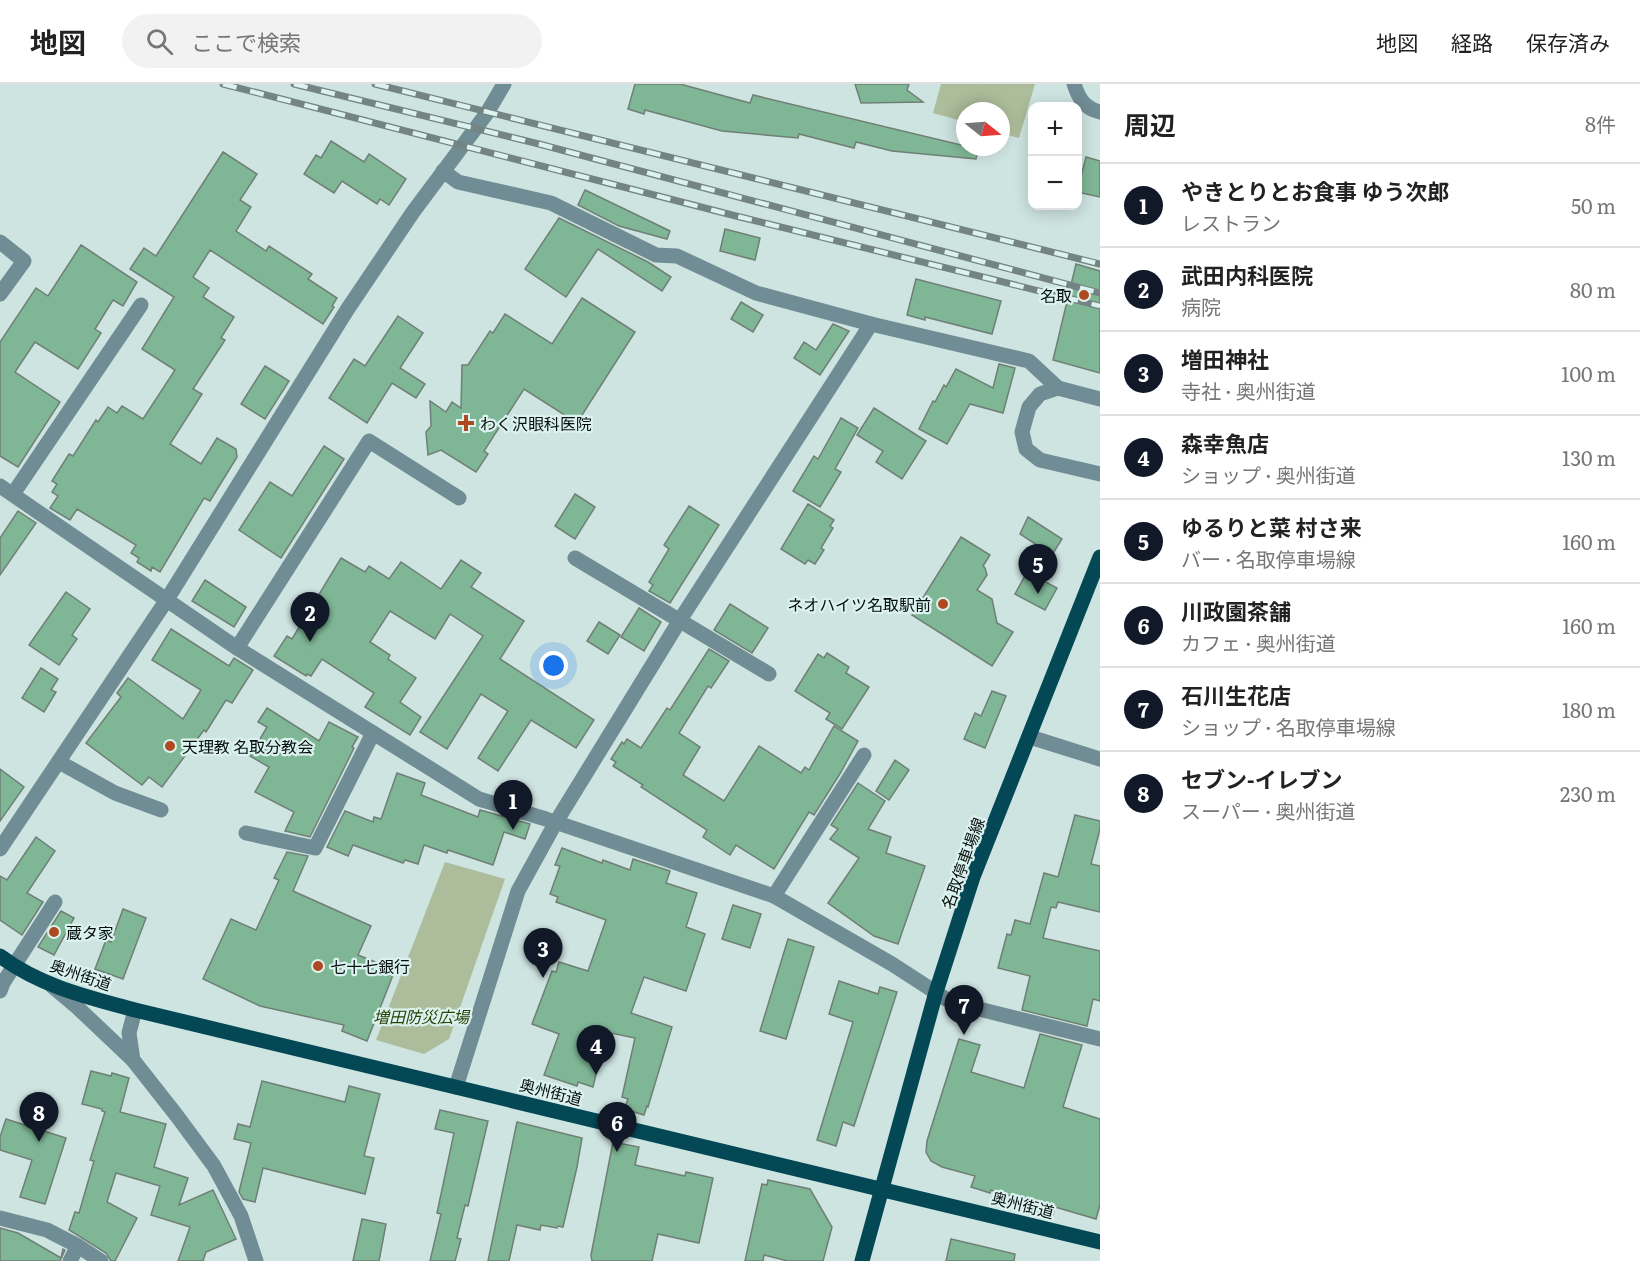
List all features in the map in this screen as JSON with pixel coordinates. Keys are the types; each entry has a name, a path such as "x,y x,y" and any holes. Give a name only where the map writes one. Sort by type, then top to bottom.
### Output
{"main road":[{"name":"名取停車場線","path":"862,1261 936,992 973,877 1100,557"},
{"name":"奥州街道","path":"0,956 49,984 84,997 1100,1242"}],"street":[{"path":"0,849 166,601 347,310 413,212 487,113 504,84"},
{"path":"1074,84 1079,99 1090,109 1100,112"},
{"path":"443,171 458,182 551,203 656,255 677,256 756,293 871,324 1029,361 1058,388 1100,399"},
{"path":"0,242 24,261 0,294"},
{"path":"141,305 6,490 237,648 479,800 556,822 774,896 892,964 946,999 1100,1039"},
{"path":"456,1087 518,891 556,822 680,620 871,324"},
{"path":"1058,388 1040,394 1029,407 1022,432 1026,449 1040,460 1100,474"},
{"path":"237,648 369,441 459,498"},
{"path":"575,558 769,674"},
{"path":"246,833 315,848 373,733"},
{"path":"1030,738 1100,759"},
{"path":"774,896 864,755"},
{"path":"59,762 115,793 161,810"},
{"path":"0,991 55,902"},
{"path":"49,984 133,1060 214,1166 241,1216 256,1261"},
{"path":"133,1060 129,1033 135,1010"},
{"path":"0,1218 47,1230 101,1261"},
{"path":"70,1261 78,1246"}],"green space":[{"path":"941,84 1035,84 1019,138 1010,136 1010,102 956,102 956,119 933,113"},
{"name":"増田防災広場","path":"445,862 505,879 449,1039 424,1054 376,1040"}],"building":[{"path":"635,84 680,84 750,103 753,95 956,144 956,156 977,156 976,159 892,151 856,142 854,148 799,134 798,138 722,131 645,110 644,114 628,109"},
{"path":"855,84 909,84 907,90 923,102 861,103"},
{"path":"331,141 364,162 369,154 406,179 389,205 380,199 377,204 342,181 334,193 304,174 316,155 321,158"},
{"path":"223,152 257,174 240,200 251,207 236,231 266,251 269,246 312,274 308,279 337,298 323,324 210,250 193,277 209,288 203,297 234,317 221,338 225,340 193,389 202,394 170,444 201,464 217,438 236,449 237,457 210,501 204,498 160,572 152,567 151,571 137,562 139,558 131,553 136,545 77,509 70,520 50,508 58,496 52,492 57,484 52,481 69,454 73,456 96,420 98,422 108,407 117,413 122,406 143,419 175,370 142,349 174,297 130,269 144,248 156,256"},
{"path":"1086,157 1100,161 1100,197 1082,193 1082,173"},
{"path":"585,190 670,231 667,239 619,226 578,205"},
{"path":"559,218 648,262 671,277 662,291 598,249 566,297 525,269"},
{"path":"725,229 760,238 755,260 720,251"},
{"path":"81,245 137,282 123,306 113,300 95,329 101,333 78,369 35,342 15,372 60,402 18,467 0,456 0,342 36,288 48,296"},
{"path":"1076,264 1100,271 1100,373 1053,360"},
{"path":"916,279 1001,301 992,334 925,317 925,320 907,315"},
{"path":"582,298 635,332 577,423 524,389 484,451 488,454 476,472 441,450 428,455 426,432 431,426 430,401 446,412 452,402 461,408 462,365 468,365 490,331 493,333 505,314 552,344"},
{"path":"741,302 763,315 753,332 731,319"},
{"path":"398,316 423,333 400,368 425,384 416,398 392,383 367,423 329,398 354,359 365,366"},
{"path":"833,324 849,331 820,375 794,358 804,342 816,350"},
{"path":"999,364 1015,368 1003,413 970,404 947,444 919,429 933,401 935,402 944,385 946,387 956,369 993,388"},
{"path":"265,366 289,381 265,419 241,404"},
{"path":"874,408 926,441 902,479 876,462 883,451 857,435"},
{"path":"841,418 858,428 835,469 841,472 820,507 793,491 814,456 818,459"},
{"path":"324,446 344,459 281,558 239,530 270,482 292,496"},
{"path":"575,494 595,507 575,539 555,526"},
{"path":"808,504 834,520 830,526 833,528 821,548 824,550 815,564 808,560 805,564 781,549"},
{"path":"689,506 719,525 670,603 649,591 653,585 649,582 669,549 664,545"},
{"path":"18,511 36,523 0,575 0,538"},
{"path":"1028,517 1062,539 1052,555 1020,534"},
{"name":"ネオハイツ名取駅前","path":"961,537 990,555 983,566 987,575 977,590 992,599 997,623 1013,632 992,666 912,615"},
{"path":"341,558 365,572 369,566 389,579 401,562 441,589 461,560 481,573 471,587 524,621 500,659 594,720 576,748 531,720 498,771 478,758 508,711 481,694 447,749 420,732 483,636 450,614 435,639 390,611 370,642 390,655 388,659 416,678 400,702 421,717 410,735 365,707 374,693 322,659 311,676 307,674 306,676 274,656 287,636 292,639"},
{"path":"1027,572 1057,588 1045,610 1015,594"},
{"path":"205,580 246,607 234,627 192,601"},
{"path":"66,592 90,609 72,635 77,639 59,665 29,645"},
{"path":"730,604 768,628 752,653 714,630"},
{"path":"639,608 661,622 644,651 621,637"},
{"path":"599,622 620,635 608,654 587,641"},
{"path":"171,629 229,666 234,658 253,670 232,703 226,700 206,732 204,730 162,787 149,777 142,785 86,743 121,697 117,693 128,678 183,719 201,690 152,660"},
{"path":"709,649 729,661 711,688 708,686 679,733 700,747 683,775 724,801 759,746 801,773 805,767 809,770 834,726 858,741 814,815 809,812 774,869 736,845 730,855 703,837 707,830 613,766 616,762 611,759 622,742 624,744 627,739 641,748 667,708 670,710"},
{"path":"827,653 849,667 846,673 869,687 842,729 826,719 830,713 795,691 818,654 824,658"},
{"path":"41,668 58,679 51,690 56,692 44,712 22,698"},
{"path":"992,691 1006,696 985,748 964,739 975,713 981,716"},
{"path":"267,708 319,741 329,722 358,737 310,837 285,831 294,812 255,792 269,767 250,756 267,727 258,722"},
{"path":"895,760 909,770 889,800 876,791"},
{"path":"0,769 24,787 0,821"},
{"path":"397,773 425,783 421,795 478,817 480,810 530,824 525,839 504,832 493,865 448,850 447,853 424,845 418,864 405,860 403,863 353,845 348,856 327,847 345,811 373,822 374,817 381,819"},
{"path":"858,783 885,801 868,829 891,837 886,853 925,866 898,944 874,936 828,903 859,858 830,839 838,829 831,825"},
{"path":"1075,815 1100,821 1091,864 1100,866 1100,912 1058,902 1056,908 1051,907 1043,938 1100,951 1100,1001 1093,999 1087,1026 1022,1010 1030,976 998,968 1007,934 1011,935 1015,920 1030,924 1044,873 1058,877"},
{"path":"36,837 55,851 27,893 43,902 22,935 0,920 0,876 7,880"},
{"path":"562,848 602,863 603,860 630,870 633,859 670,871 666,883 697,893 686,927 705,934 686,991 644,977 631,1013 672,1027 644,1115 624,1109 628,1099 622,1097 635,1038 606,1032 593,1087 578,1082 577,1086 544,1075 559,1034 532,1024 552,971 556,972 559,962 588,971 606,920 556,902 558,897 550,894 560,866 555,865"},
{"path":"287,852 308,856 293,891 371,926 358,955 395,970 367,1041 342,1031 344,1025 260,1006 203,979 231,919 256,930 279,880 274,878"},
{"path":"733,905 761,914 750,948 722,939"},
{"path":"123,909 146,918 123,979 95,969 106,940 111,942"},
{"name":"蔵タ家","path":"61,911 74,918 54,955 38,947"},
{"path":"788,939 814,947 786,1039 760,1031"},
{"path":"839,981 878,994 880,987 897,992 854,1126 843,1122 836,1146 817,1140 853,1022 829,1014"},
{"path":"1040,1034 1082,1045 1063,1107 1100,1119 1100,1205 1096,1219 1055,1207 1052,1218 1033,1212 1035,1204 991,1190 990,1193 971,1187 975,1176 942,1167 931,1161 926,1152 927,1141 959,1039 980,1045 971,1072 1024,1088"},
{"path":"91,1071 111,1076 112,1073 129,1078 120,1112 166,1124 154,1167 188,1178 179,1205 213,1190 236,1239 206,1252 203,1261 178,1261 190,1227 151,1215 160,1186 116,1173 107,1202 137,1218 115,1261 111,1261 106,1253 69,1230 75,1212 79,1213 94,1161 90,1160 105,1112 102,1109 82,1104"},
{"path":"262,1081 345,1102 349,1086 380,1094 364,1156 374,1158 365,1194 263,1168 255,1202 243,1199 239,1192 251,1143 234,1139 238,1124 250,1127"},
{"path":"440,1110 488,1121 468,1206 465,1205 457,1238 461,1239 455,1261 430,1261 441,1214 437,1213 454,1133 435,1129"},
{"path":"6,1119 66,1138 45,1204 20,1197 32,1160 0,1150 0,1137"},
{"path":"517,1122 582,1138 577,1167 563,1227 541,1225 540,1230 517,1225 509,1261 488,1261"},
{"path":"613,1142 639,1147 635,1165 685,1176 686,1172 713,1178 699,1243 658,1234 652,1261 592,1261 591,1255"},
{"path":"768,1180 810,1189 832,1227 823,1261 788,1261 764,1255 763,1261 745,1261 762,1184 767,1185"},
{"path":"362,1219 386,1224 379,1261 353,1261"},
{"path":"0,1228 18,1233 61,1258 63,1249 65,1250 60,1261 0,1261"},
{"path":"951,1239 1015,1254 1014,1261 946,1261"}],"railway":[{"path":"223,84 736,216 1100,306"},
{"path":"294,84 539,144 1100,293"},
{"path":"375,84 1100,264"}],"place":[{"name":"名取","path":"1084,295"},
{"name":"わく沢眼科医院","path":"466,423"},
{"name":"ゆるりと菜 村さ来","path":"1038,594"},
{"name":"ネオハイツ名取駅前","path":"943,604"},
{"name":"武田内科医院","path":"310,642"},
{"name":"天理教 名取分教会","path":"170,746"},
{"name":"やきとりとお食事 ゆう次郎","path":"513,830"},
{"name":"蔵タ家","path":"54,932"},
{"name":"七十七銀行","path":"318,966"},
{"name":"増田神社","path":"543,978"},
{"name":"石川生花店","path":"964,1035"},
{"name":"森幸魚店","path":"596,1075"},
{"name":"セブン-イレブン","path":"39,1142"},
{"name":"川政園茶舗","path":"617,1152"}]}
